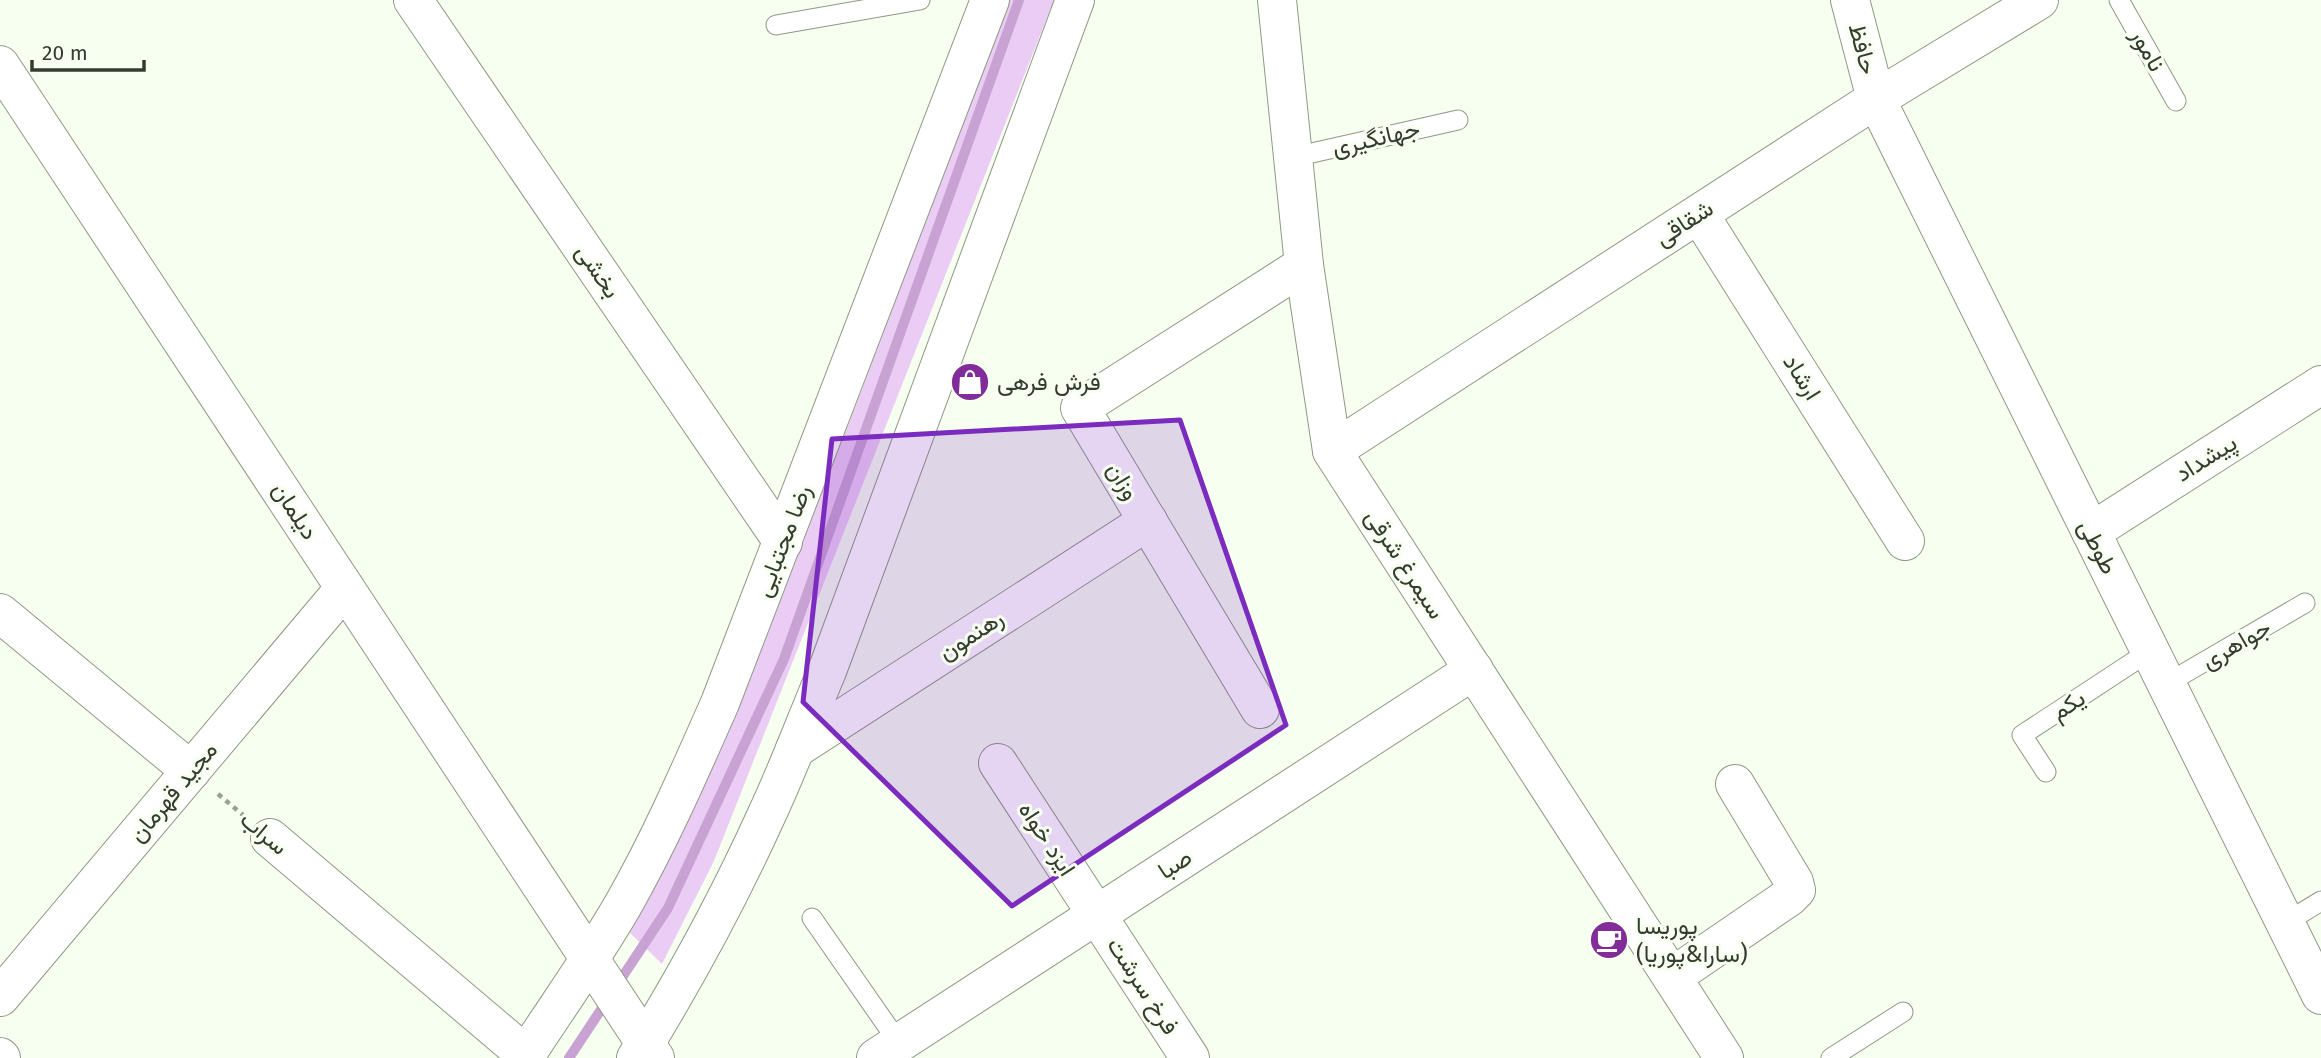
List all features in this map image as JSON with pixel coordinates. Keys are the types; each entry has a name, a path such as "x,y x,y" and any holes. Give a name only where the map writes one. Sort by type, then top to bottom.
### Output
{"street":[{"name":"بخشی","path":"413,0 783,542"},
{"name":"رضا مجتبایی","path":"525,1057 621,908 672,810 720,703 990,0"},
{"path":"646,1053 768,813 827,671 1075,0"},
{"name":"سیمرغ شرقی","path":"1277,0 1304,265 1332,451 1724,1058"},
{"name":"حافظ","path":"1850,0 1876,99"},
{"name":"شقاقی","path":"1332,451 1876,99 2039,0"},
{"name":"دیلمان","path":"0,65 588,958 646,1053"},
{"name":"طوطی","path":"1876,99 2321,995"},
{"name":"ارشاد","path":"1699,214 1905,541"},
{"name":"وزان","path":"1260,709 1080,408 1304,265"},
{"name":"پیشداد","path":"2091,532 2321,385"},
{"name":"رهنمون","path":"794,749 1148,521"},
{"name":"مجید قهرمان","path":"0,997 345,588"},
{"path":"0,613 191,771"},
{"name":"صبا","path":"888,1050 1474,670"},
{"name":"ایزد خواه","path":"998,763 1097,914"},
{"path":"1672,976 1796,890 1794,881 1735,784"},
{"name":"سراب","path":"270,838 525,1057"},
{"name":"فرخ سرشت","path":"1097,914 1190,1058"}],"lane":[{"path":"776,25 919,0"},
{"name":"نامور","path":"2119,0 2176,101"},
{"name":"جهانگیری","path":"1294,157 1458,120"},
{"name":"جواهری","path":"2166,684 2305,603"},
{"name":"یکم","path":"2046,772 2022,735 2150,651"},
{"path":"2285,923 2321,901"},
{"path":"813,918 888,1050"},
{"path":"1832,1058 1903,1012"}],"path":[{"name":"سراب","path":"191,771 270,838"}],"highlighted area":[{"path":"1180,420 1286,725 1012,906 803,702 832,439"}],"shaded area":[{"path":"1009,0 1054,0 714,861 662,964 628,931 741,702"}],"waterway":[{"path":"617,985 668,908 784,659 1019,0"},
{"path":"569,1058 608,999"}],"place":[{"name":"فرش فرهی","path":"970,382"},
{"name":"پوریسا (سارا&پوریا)","path":"1609,940"}]}
